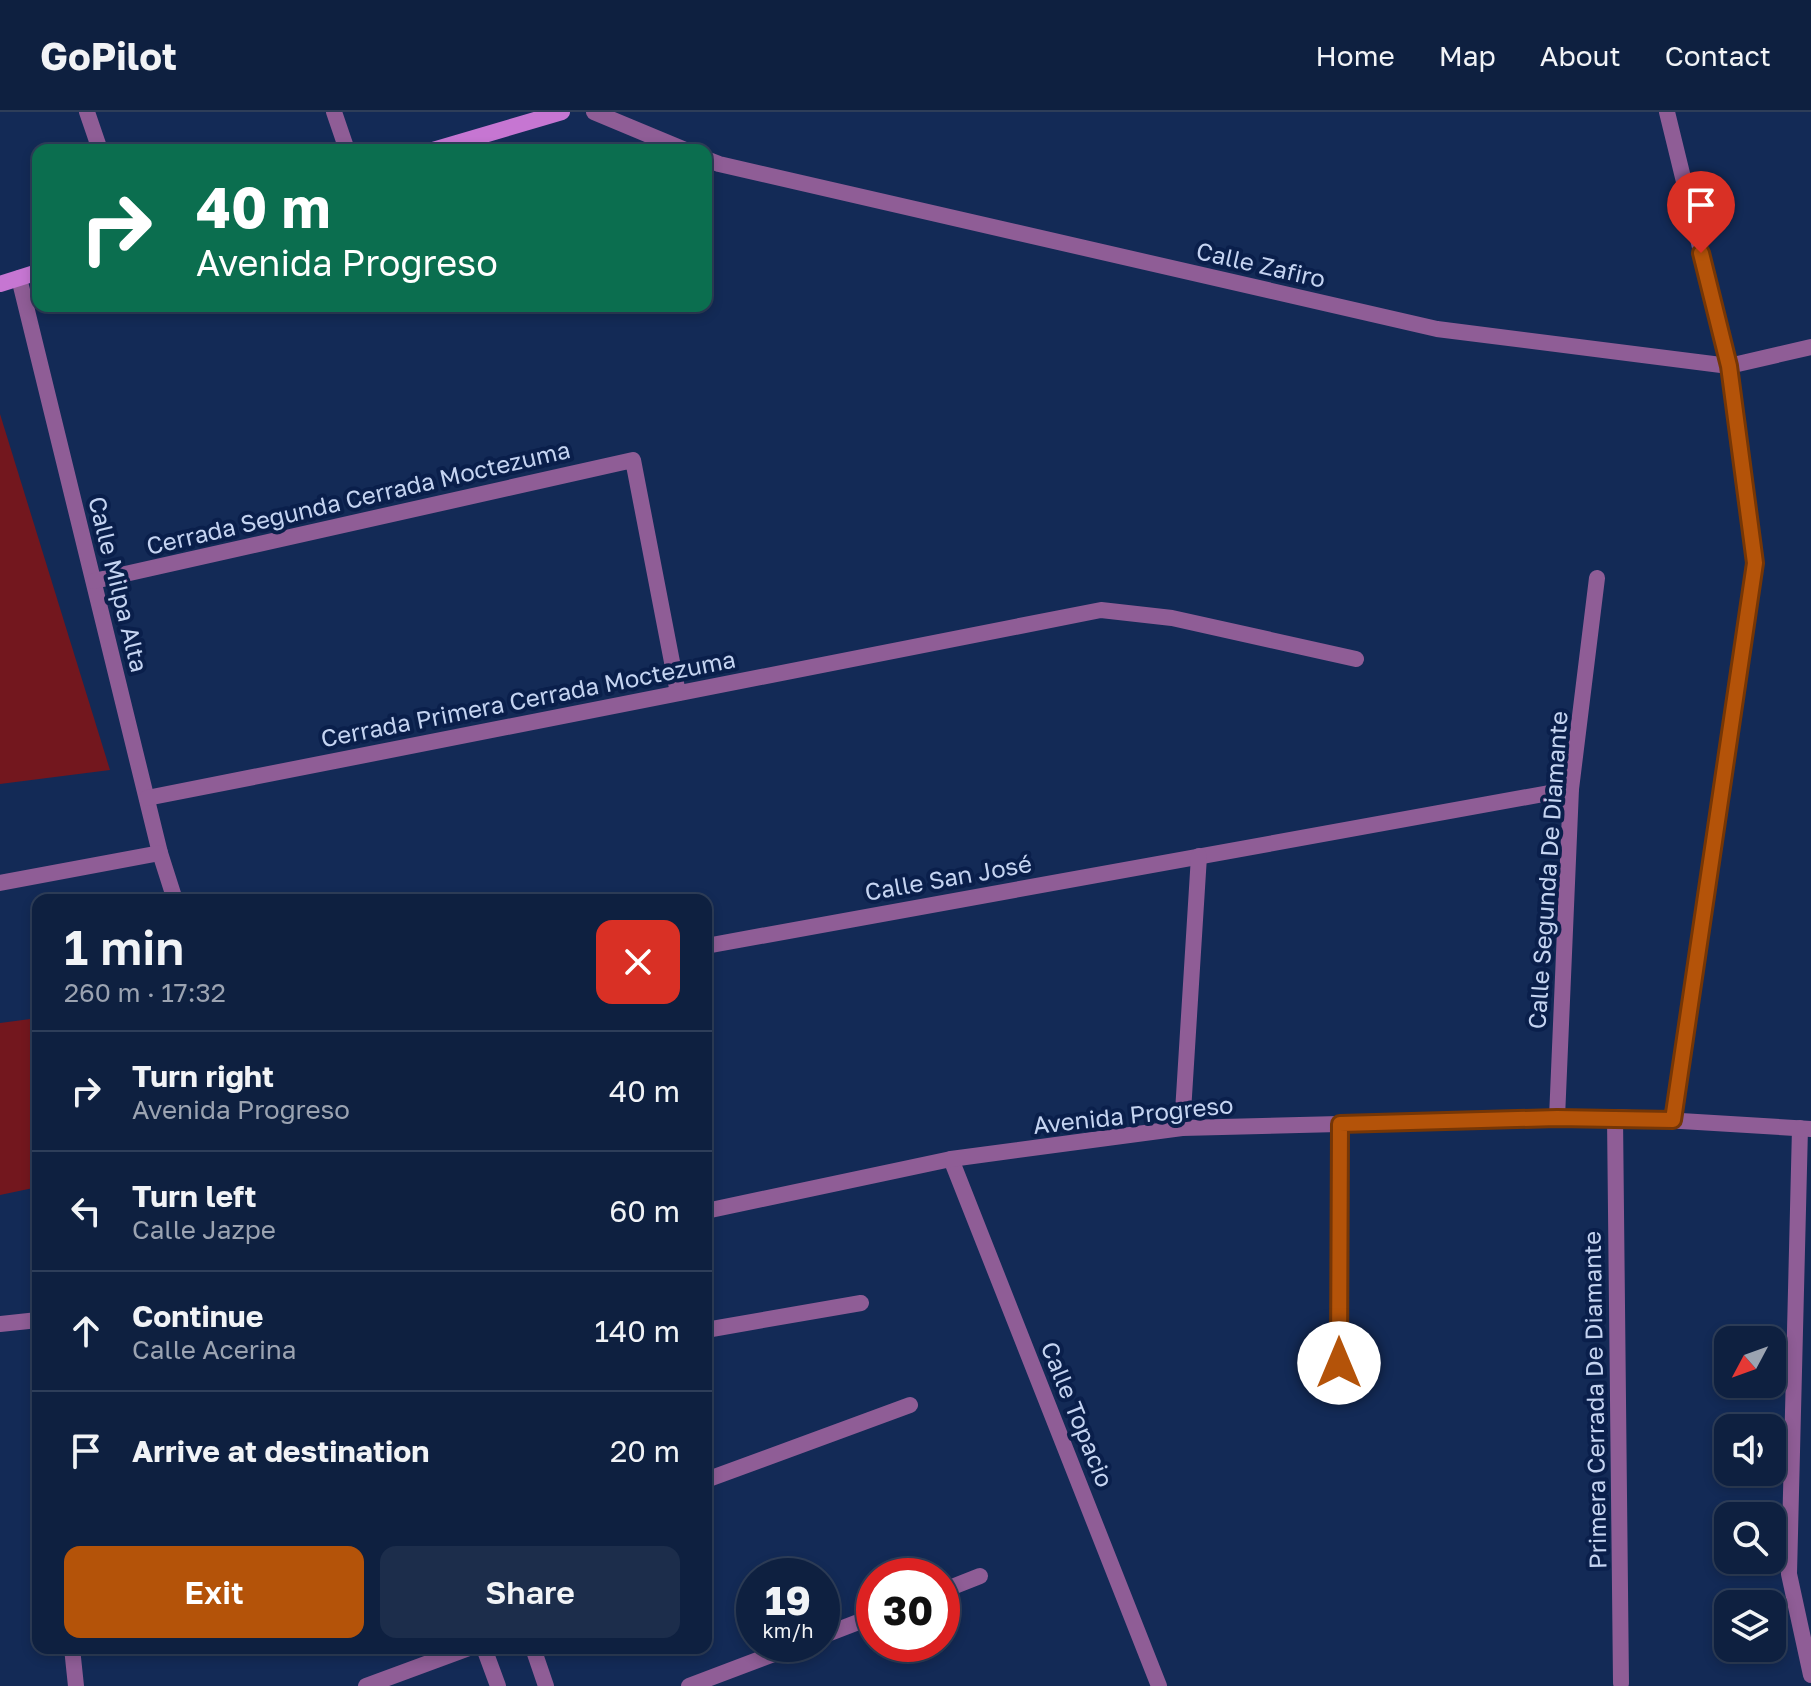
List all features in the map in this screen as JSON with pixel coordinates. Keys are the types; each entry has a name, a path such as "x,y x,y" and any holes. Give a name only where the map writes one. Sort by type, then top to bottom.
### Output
{"main road":[{"path":"453,144 562,112"},
{"path":"0,284 32,274"}],"street":[{"path":"87,112 98,144"},
{"path":"334,112 345,144"},
{"path":"594,112 671,144"},
{"path":"1667,112 1729,366 1755,563 1673,1120"},
{"name":"Calle Zafiro","path":"712,161 1437,329 1729,366 1811,347"},
{"name":"Calle Milpa Alta","path":"19,278 160,853 173,894"},
{"name":"Cerrada Segunda Cerrada Moctezuma","path":"94,581 633,460 678,693"},
{"name":"Calle Segunda De Diamante","path":"1557,1118 1571,789 1597,578"},
{"name":"Cerrada Primera Cerrada Moctezuma","path":"147,798 1101,610 1172,618 1356,659"},
{"name":"Calle San José","path":"712,945 1571,789"},
{"path":"0,883 160,853"},
{"path":"1182,1128 1199,856"},
{"name":"Avenida Progreso","path":"712,1210 951,1159 1182,1128 1615,1117 1805,1128"},
{"name":"Primera Cerrada De Diamante","path":"1615,1117 1621,1683"},
{"path":"1339,1393 1340,1124"},
{"path":"1805,1128 1789,1574 1811,1675"},
{"name":"Calle Topacio","path":"951,1159 1159,1686"},
{"path":"712,1329 861,1303"},
{"path":"0,1324 32,1321"},
{"path":"712,1478 910,1405"},
{"path":"960,1584 980,1576"},
{"path":"73,1654 76,1686"},
{"path":"366,1686 453,1654"},
{"path":"486,1654 498,1686"},
{"path":"535,1654 546,1686"},
{"path":"689,1686 752,1662"}],"shaded area":[{"path":"0,414 110,770 0,784"},
{"path":"32,1019 32,1188 0,1195 0,1023"}],"route":[{"path":"1339,1363 1340,1124 1615,1117 1673,1120 1755,563 1729,366 1701,253"}]}
